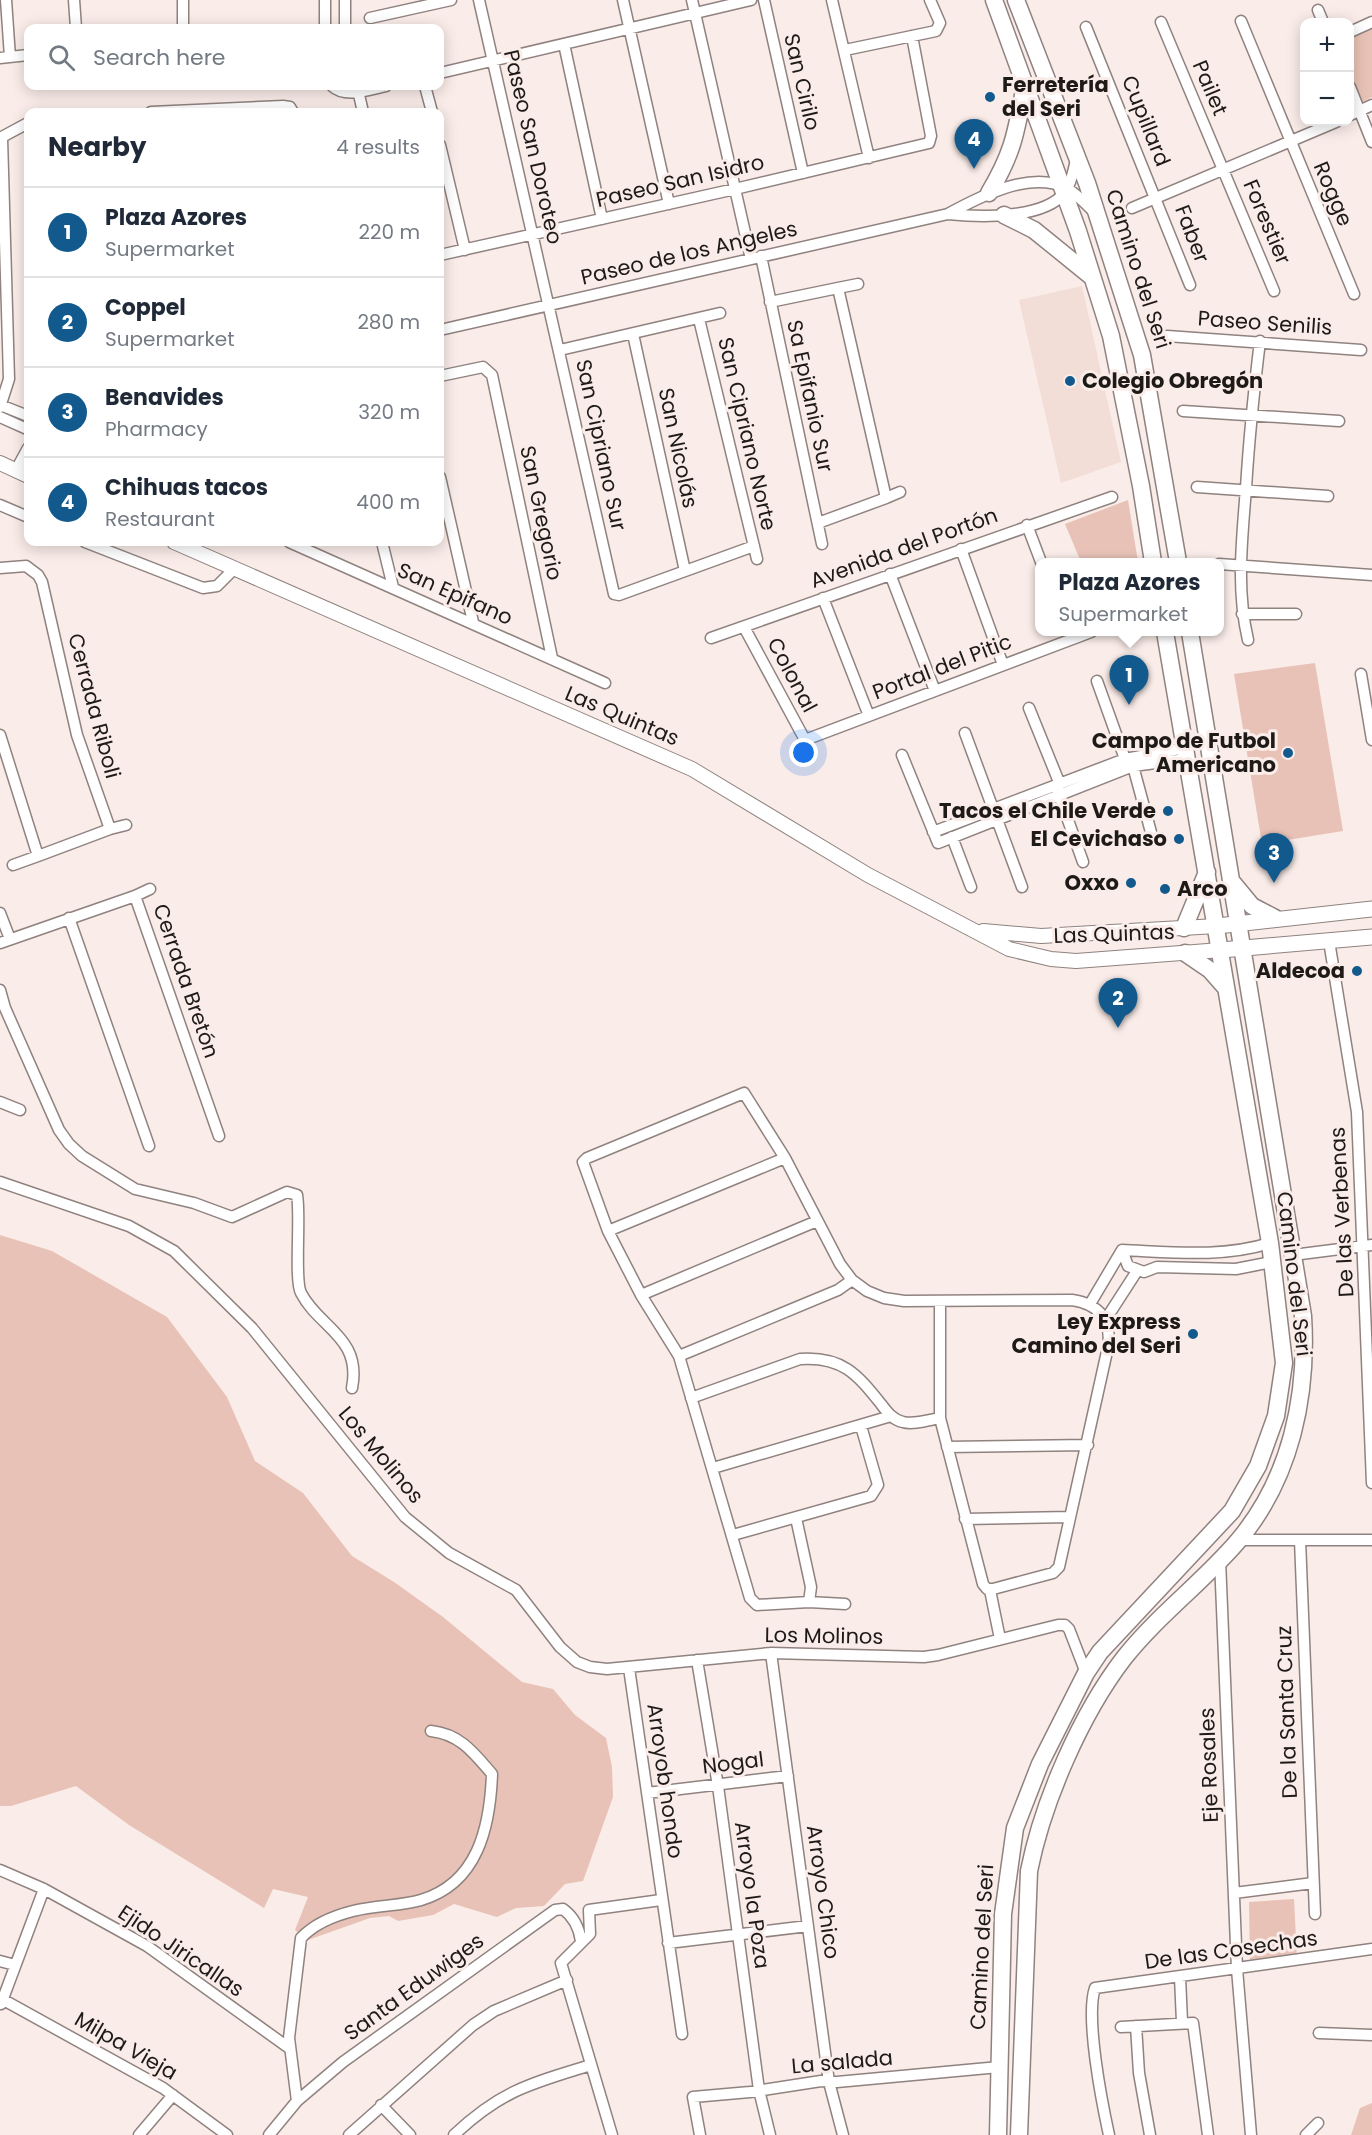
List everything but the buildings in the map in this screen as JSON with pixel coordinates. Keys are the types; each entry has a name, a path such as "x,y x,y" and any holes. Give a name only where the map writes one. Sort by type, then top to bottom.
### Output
{"main road":[{"path":"994,0 1064,189 1118,363 1153,558"},
{"name":"Camino del Seri","path":"1016,0 1077,156 1147,374 1177,558"},
{"path":"982,196 1007,163 1013,146 1025,81"},
{"path":"1004,216 1043,237 1092,277"},
{"name":"Camino del Seri","path":"998,2135 1003,1914 1015,1828 1040,1764 1086,1673 1100,1652 1226,1518 1258,1466 1276,1416 1283,1381 1283,1336 1270,1243 1166,636"},
{"name":"Camino del Seri","path":"1019,2135 1029,1871 1035,1839 1046,1808 1086,1718 1109,1679 1149,1630 1239,1540 1276,1480 1291,1444 1300,1406 1305,1344 1293,1255 1191,636"},
{"path":"1184,928 1207,871"},
{"path":"1231,880 1252,906 1275,918"},
{"path":"1217,926 1372,909"},
{"path":"1221,950 1372,937"},
{"path":"1185,953 1210,970 1227,989"}],"street":[{"path":"6,0 5,57 24,55"},
{"path":"74,0 76,24"},
{"path":"183,0 183,24"},
{"path":"325,0 325,24"},
{"path":"345,0 345,24"},
{"path":"370,18 451,0"},
{"name":"Paseo San Doroteo","path":"479,0 550,304"},
{"path":"623,0 669,204"},
{"name":"Sa Epifanio Sur","path":"692,0 735,189 770,302 822,544"},
{"path":"444,72 751,0"},
{"name":"San Cirilo","path":"764,0 803,173"},
{"path":"832,0 869,158"},
{"path":"845,50 936,31 940,23 930,0"},
{"path":"1318,10 1321,18"},
{"name":"Rogge","path":"1241,21 1354,294"},
{"name":"Pailet","path":"1161,22 1223,169"},
{"path":"1354,30 1372,22"},
{"name":"Cupillard","path":"1086,27 1157,197"},
{"name":"Paseo San Isidro","path":"444,254 929,143 931,136 912,36"},
{"path":"564,44 602,219"},
{"path":"357,90 362,108"},
{"path":"426,90 431,108"},
{"path":"1372,105 1355,113 1372,142"},
{"path":"24,125 1,138 9,380 0,406 24,415"},
{"path":"1132,207 1327,126"},
{"path":"948,214 980,217 1004,216 1045,205 1064,189 1077,156"},
{"path":"444,162 465,250"},
{"name":"Forestier","path":"1223,169 1274,291"},
{"path":"948,214 982,196 1018,185 1042,183 1064,189 1097,215"},
{"path":"980,217 982,196"},
{"name":"Faber","path":"1157,197 1190,285"},
{"name":"Paseo de los Angeles","path":"444,329 948,214"},
{"path":"770,302 858,284"},
{"path":"838,288 886,498"},
{"name":"San Cipriano Sur","path":"550,304 615,595 685,571"},
{"path":"560,350 720,313"},
{"name":"San Cipriano Norte","path":"699,319 757,559"},
{"name":"San Nicolás","path":"633,334 685,571"},
{"name":"Paseo Senilis","path":"1167,336 1361,350"},
{"path":"1248,640 1242,614 1240,564 1251,413 1260,341"},
{"name":"San Gregorio","path":"444,375 483,366 492,375 552,658"},
{"path":"1183,411 1251,413 1339,421"},
{"path":"0,417 24,427"},
{"path":"0,463 22,473"},
{"path":"1197,487 1328,496"},
{"path":"818,523 900,492"},
{"path":"444,495 473,622"},
{"name":"Avenida del Portón","path":"711,638 1112,497"},
{"path":"0,505 24,515"},
{"path":"1027,525 1039,558"},
{"path":"95,546 203,588 217,586 235,568"},
{"name":"Las Quintas","path":"183,546 692,770 868,874 979,931 1009,949 1051,958 1101,960 1221,950"},
{"name":"San Epifano","path":"299,546 605,683"},
{"path":"316,546 318,554"},
{"path":"383,546 393,588"},
{"path":"685,571 754,546"},
{"path":"961,549 1003,665"},
{"path":"1224,564 1372,575"},
{"name":"Cerrada Riboli","path":"0,568 26,566 38,574 42,582 77,735 110,829"},
{"path":"890,574 935,691"},
{"path":"823,598 869,716"},
{"path":"1242,614 1296,614"},
{"name":"Colonal","path":"744,627 802,737 807,739"},
{"name":"Portal del Pitic","path":"807,739 1003,665 1067,636"},
{"path":"1361,674 1372,740"},
{"path":"1097,681 1129,763 1152,836"},
{"path":"1029,708 1059,782 1059,795 1083,862"},
{"path":"965,733 1022,887"},
{"path":"0,735 38,856"},
{"path":"902,755 938,843 1059,782 1129,763 1185,754"},
{"path":"933,832 1059,795 1129,763"},
{"path":"13,865 126,825"},
{"path":"952,837 971,887"},
{"path":"135,896 150,889"},
{"name":"Cerrada Bretón","path":"5,941 135,896 219,1136"},
{"path":"0,913 5,941"},
{"path":"69,918 149,1146"},
{"name":"Las Quintas","path":"979,931 1041,936 1217,926"},
{"name":"De las Verbenas","path":"1329,941 1357,1112 1368,1245 1372,1483"},
{"path":"0,990 4,1008 59,1130 82,1156 135,1189 194,1203 232,1217 287,1192 297,1195 300,1292 341,1338 349,1351 354,1378 352,1388"},
{"path":"845,1604 809,1602 757,1605 750,1598 679,1356 641,1295 608,1231 583,1168 584,1160 739,1093 748,1096 785,1158 840,1264 852,1280 867,1291 884,1298 940,1302 1072,1300 1090,1304 1106,1318 1109,1339 1088,1445 1057,1571 990,1590"},
{"path":"0,1102 21,1110"},
{"path":"608,1231 785,1158"},
{"name":"Los Molinos","path":"0,1182 129,1226 149,1234 174,1251 252,1328 394,1506 417,1528 450,1553 516,1590 560,1647 576,1662 598,1669 629,1668 771,1653 924,1657 1058,1624 1065,1625 1069,1629 1086,1673"},
{"path":"641,1295 817,1221"},
{"path":"1122,1250 1208,1253 1241,1250 1270,1243"},
{"path":"1293,1255 1368,1245"},
{"path":"1122,1250 1124,1262 1137,1271 1150,1271 1157,1267 1236,1269 1272,1262"},
{"path":"1090,1304 1122,1250"},
{"path":"1157,1251 1157,1267"},
{"path":"1208,1253 1208,1269"},
{"path":"1106,1318 1137,1271"},
{"path":"679,1356 838,1290 852,1280"},
{"path":"940,1302 940,1418 983,1584 990,1590 1000,1639"},
{"path":"691,1398 800,1359 816,1358 847,1367 861,1378 891,1416 903,1423 940,1418"},
{"path":"713,1468 891,1416"},
{"path":"733,1536 871,1496 878,1485 861,1426"},
{"path":"947,1447 1088,1445"},
{"path":"965,1519 1070,1517"},
{"path":"796,1518 811,1587 809,1602"},
{"path":"1239,1540 1372,1540"},
{"name":"De la Santa Cruz","path":"1300,1540 1315,1914"},
{"name":"Eje Rosales","path":"1220,1560 1237,1969 1251,2135"},
{"name":"Arroyo Chico","path":"771,1653 829,2082 843,2135"},
{"name":"Arroyo la Poza","path":"697,1660 718,1786 759,2090 770,2135"},
{"name":"Arroyob hondo","path":"629,1668 682,2034"},
{"path":"297,2101 289,2048 301,1938 310,1927 336,1915 376,1904 418,1901 441,1893 465,1874 480,1844 491,1810 492,1774 475,1754 449,1733 431,1731"},
{"name":"Nogal","path":"647,1793 788,1776"},
{"name":"Ejido Jiricallas","path":"0,1870 44,1889 147,1946 289,2048"},
{"path":"1234,1893 1313,1883"},
{"path":"1,2002 44,1889"},
{"path":"610,2134 561,1963 580,1941 590,1934 589,1910 662,1900"},
{"name":"Santa Eduwiges","path":"269,2135 297,2101 344,2062 555,1910 564,1909 571,1914 579,1930 580,1941"},
{"path":"668,1943 808,1926"},
{"name":"De las Cosechas","path":"1108,2135 1099,2086 1093,2016 1095,1988 1372,1949"},
{"path":"0,1961 15,1965"},
{"path":"1180,1977 1182,2022"},
{"path":"349,2135 473,2025 494,2012 567,1980"},
{"name":"Milpa Vieja","path":"1,2002 173,2095 227,2135"},
{"path":"1120,2027 1182,2022 1193,2024 1208,2135"},
{"path":"1136,2026 1139,2073 1150,2135"},
{"path":"1319,2033 1372,2035"},
{"path":"454,2135 492,2102 513,2090 591,2065"},
{"name":"La salada","path":"700,2135 691,2100 694,2097 999,2067"},
{"path":"139,2135 173,2095"},
{"path":"381,2105 410,2135"},
{"path":"1306,2135 1318,2123"}],"shaded area":[{"path":"1372,28 1372,97 1360,103 1354,87 1354,36"},
{"name":"Colegio Obregón","path":"1082,286 1121,462 1061,483 1019,300"},
{"path":"1128,500 1137,558 1079,558 1065,524"},
{"name":"Campo de Futbol Americano","path":"1315,663 1343,831 1262,844 1234,674"},
{"path":"0,1235 52,1251 167,1317 227,1397 255,1461 303,1493 352,1556 443,1617 522,1682 553,1689 575,1715 606,1738 612,1767 613,1797 583,1881 565,1884 544,1906 516,1908 497,1917 454,1904 433,1915 398,1921 389,1916 370,1918 308,1940 295,1930 308,1897 273,1889 264,1908 129,1825 76,1786 11,1806 0,1806"},
{"path":"1294,1899 1297,1959 1250,1965 1249,1902"},
{"path":"1372,2103 1372,2135 1351,2135 1360,2108"}],"place":[{"name":"Ferretería del Seri","path":"990,97"},
{"name":"Chihuas tacos","path":"974,169"},
{"name":"Colegio Obregón","path":"1070,381"},
{"name":"Plaza Azores","path":"1129,705"},
{"name":"Campo de Futbol Americano","path":"1288,753"},
{"name":"Tacos el Chile Verde","path":"1168,811"},
{"name":"El Cevichaso","path":"1179,839"},
{"name":"Oxxo","path":"1131,883"},
{"name":"Benavides","path":"1274,883"},
{"name":"Arco","path":"1165,889"},
{"name":"Aldecoa","path":"1357,971"},
{"name":"Coppel","path":"1118,1028"},
{"name":"Ley Express Camino del Seri","path":"1193,1334"}]}
